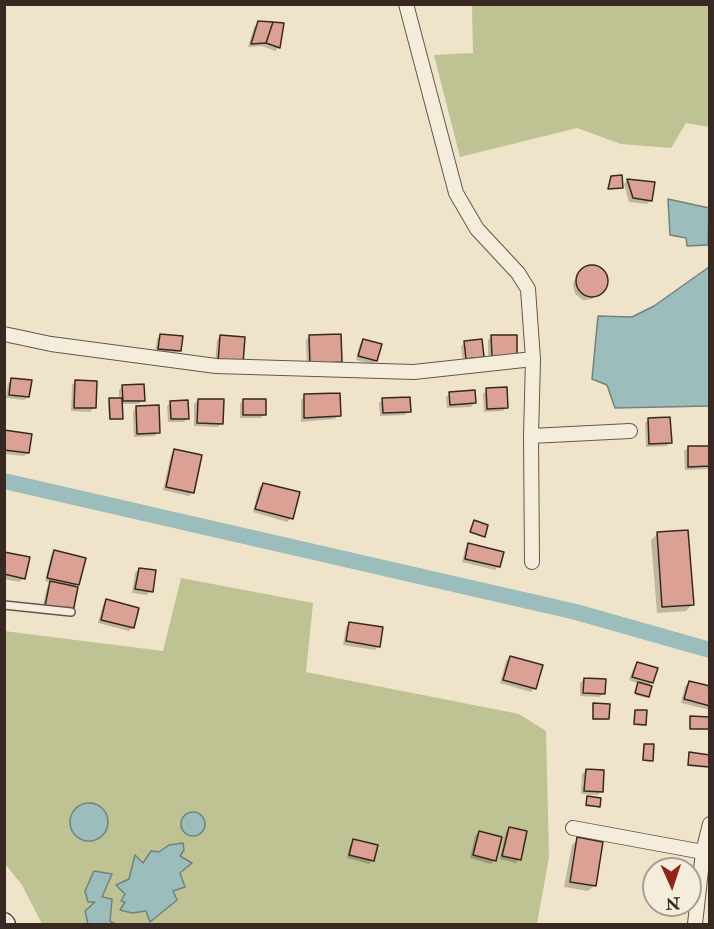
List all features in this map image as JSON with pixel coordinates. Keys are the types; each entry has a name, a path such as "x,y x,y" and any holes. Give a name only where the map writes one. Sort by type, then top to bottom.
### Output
{"street":[{"path":"406,4 456,193 477,229 518,273 528,289 533,359 532,562"},
{"path":"4,334 51,344 216,366 414,372 533,359"},
{"path":"531,436 630,431"},
{"path":"695,924 703,852 710,824"},
{"path":"573,828 703,852"}],"lane":[{"path":"4,604 71,612"}],"green space":[{"path":"472,5 709,5 709,127 686,123 671,148 621,144 577,128 460,157 434,55 473,53"},
{"path":"181,578 313,603 306,672 519,714 546,731 549,857 537,924 42,924 22,885 5,864 4,631 163,651"}],"water":[{"path":"668,199 709,208 708,245 687,246 686,238 670,235"},
{"path":"709,267 709,406 615,408 607,385 592,379 598,316 632,317 654,306"},
{"path":"89,803 103,808 108,822 103,836 89,841 75,836 70,822 75,808"},
{"path":"193,812 198,813 204,819 204,829 198,835 193,836 188,835 182,829 181,824 182,819 188,813"},
{"path":"183,843 184,850 180,856 192,863 180,873 185,887 173,891 177,900 150,922 146,911 132,913 120,910 125,902 121,901 125,894 116,885 129,879 135,855 143,863 151,851 159,852 169,845"},
{"path":"94,871 112,874 102,897 112,899 110,921 115,924 88,924 85,911 95,902 88,902 85,891"}],"building":[{"path":"258,21 273,22 266,43 251,44"},
{"path":"273,22 284,23 280,48 266,43"},
{"path":"622,175 623,188 608,189 611,176"},
{"path":"627,179 655,182 652,201 633,198"},
{"path":"592,265 603,270 608,281 603,292 592,297 581,292 576,281 581,270"},
{"path":"160,334 183,336 181,351 158,349"},
{"path":"341,334 342,362 310,364 309,335"},
{"path":"220,335 245,337 243,364 218,362"},
{"path":"491,335 517,335 517,357 492,357"},
{"path":"363,339 382,344 377,361 358,356"},
{"path":"482,339 484,357 466,359 464,341"},
{"path":"11,378 32,380 29,397 9,395"},
{"path":"75,380 97,381 96,408 74,408"},
{"path":"144,384 145,401 123,401 122,385"},
{"path":"507,387 508,408 487,409 486,388"},
{"path":"475,390 476,403 450,405 449,392"},
{"path":"340,393 341,416 304,418 304,394"},
{"path":"410,397 411,412 383,413 382,398"},
{"path":"109,398 122,398 123,419 110,419"},
{"path":"198,399 224,399 223,424 197,423"},
{"path":"243,399 266,399 266,415 243,415"},
{"path":"188,400 189,419 171,419 170,401"},
{"path":"159,405 160,433 137,434 136,406"},
{"path":"670,417 672,443 649,444 648,418"},
{"path":"4,430 32,434 29,453 4,450"},
{"path":"688,446 710,446 710,466 688,467"},
{"path":"174,449 202,455 194,493 166,487"},
{"path":"263,483 300,492 293,519 255,509"},
{"path":"474,520 488,525 485,537 470,532"},
{"path":"688,530 694,605 662,607 657,532"},
{"path":"468,543 504,552 500,567 465,559"},
{"path":"54,550 86,558 79,585 47,578"},
{"path":"4,552 30,557 25,579 4,574"},
{"path":"139,568 156,570 153,592 135,589"},
{"path":"50,581 78,587 73,612 45,606"},
{"path":"106,599 139,608 134,628 101,620"},
{"path":"349,622 383,627 380,647 346,641"},
{"path":"510,656 543,665 536,689 503,680"},
{"path":"637,662 658,668 653,683 632,677"},
{"path":"584,678 606,679 605,694 583,693"},
{"path":"689,681 710,686 710,706 684,699"},
{"path":"638,682 652,686 649,697 635,693"},
{"path":"593,703 610,704 609,719 593,719"},
{"path":"635,710 647,710 646,725 634,724"},
{"path":"690,716 710,717 710,729 690,729"},
{"path":"644,744 654,744 653,761 643,760"},
{"path":"689,752 710,755 710,767 688,765"},
{"path":"586,769 604,770 603,792 584,791"},
{"path":"587,796 601,798 600,807 586,805"},
{"path":"509,827 527,831 521,860 502,856"},
{"path":"479,831 502,837 496,861 473,855"},
{"path":"577,837 603,842 596,886 570,882"},
{"path":"353,839 378,845 374,861 349,855"}],"waterway":[{"path":"4,481 576,612 710,650"}]}
